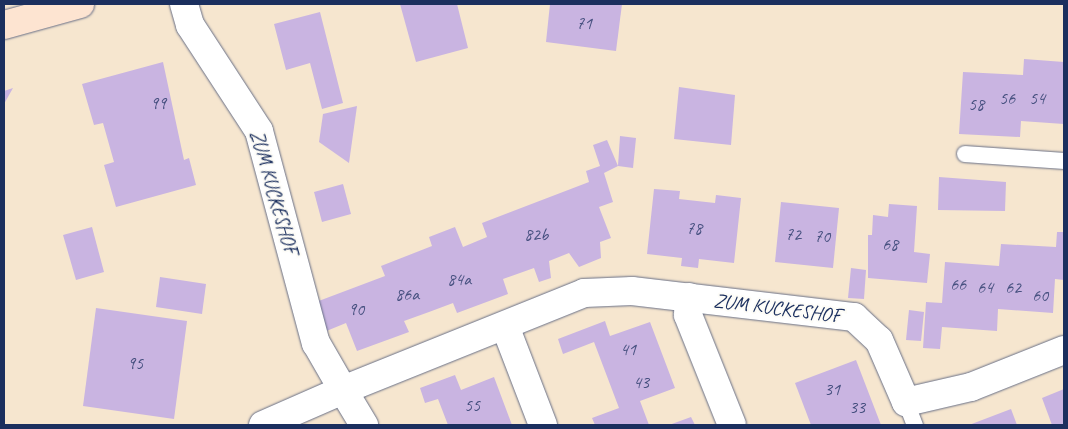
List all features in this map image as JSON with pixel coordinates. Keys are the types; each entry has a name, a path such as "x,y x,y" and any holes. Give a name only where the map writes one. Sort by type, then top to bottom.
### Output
{"main road":[{"path":"4,25 80,4"}],"street":[{"name":"ZUM KUCKESHOF","path":"184,4 190,25 259,131 316,343 364,425"},
{"name":"ZUM KUCKESHOF","path":"263,425 342,390 584,293 632,291 854,317 879,340 910,414 971,387 1064,350"},
{"name":"ZUM KUCKESHOF","path":"689,297 688,315 732,425"},
{"path":"505,326 544,425"}],"lane":[{"path":"965,154 1064,161"}],"building":[{"path":"400,4 457,4 468,48 416,62"},
{"path":"550,4 622,4 616,51 546,42"},
{"path":"320,12 343,103 322,109 310,63 286,70 274,24"},
{"path":"1024,59 1064,62 1064,124 1021,121 1020,137 959,134 963,72 1023,75"},
{"path":"163,62 184,160 189,158 196,185 116,207 104,165 114,162 103,123 94,125 82,84"},
{"path":"679,87 735,95 731,145 674,139"},
{"path":"13,88 4,104 4,91"},
{"path":"357,106 349,163 319,142 323,114"},
{"path":"620,136 636,138 633,168 618,166"},
{"path":"607,140 618,166 604,173 613,202 599,207 611,238 600,242 601,258 579,267 569,253 549,261 551,278 539,282 534,268 503,279 508,294 457,313 453,303 404,321 409,332 357,351 346,323 324,332 316,302 385,276 381,266 432,246 429,237 455,227 463,247 487,237 482,223 589,182 586,171 600,166 593,145"},
{"path":"939,177 1006,182 1005,211 938,210"},
{"path":"343,184 351,214 322,222 314,192"},
{"path":"654,189 680,191 679,199 715,203 716,195 741,198 734,263 699,259 698,268 681,266 682,258 647,254"},
{"path":"781,202 839,208 833,268 775,262"},
{"path":"889,204 917,206 914,252 930,254 927,283 868,278 868,235 872,235 873,215 888,217"},
{"path":"92,227 104,272 76,280 63,235"},
{"path":"1057,232 1064,232 1064,280 1055,279 1053,313 998,309 997,331 942,327 940,349 923,348 926,302 942,303 945,262 999,266 1001,244 1056,247"},
{"path":"851,268 866,270 864,299 848,298"},
{"path":"160,277 206,284 202,314 156,307"},
{"path":"96,308 187,321 174,419 83,406"},
{"path":"909,310 924,312 921,341 906,340"},
{"path":"605,321 610,336 650,322 675,388 640,401 649,425 595,425 592,418 619,408 594,342 563,354 558,339"},
{"path":"856,360 881,425 811,425 795,383"},
{"path":"455,375 461,390 494,377 512,425 448,425 438,399 425,403 420,388"},
{"path":"1064,389 1064,425 1052,425 1042,398"},
{"path":"1011,409 1017,425 969,425"},
{"path":"691,417 695,425 669,425"}]}
